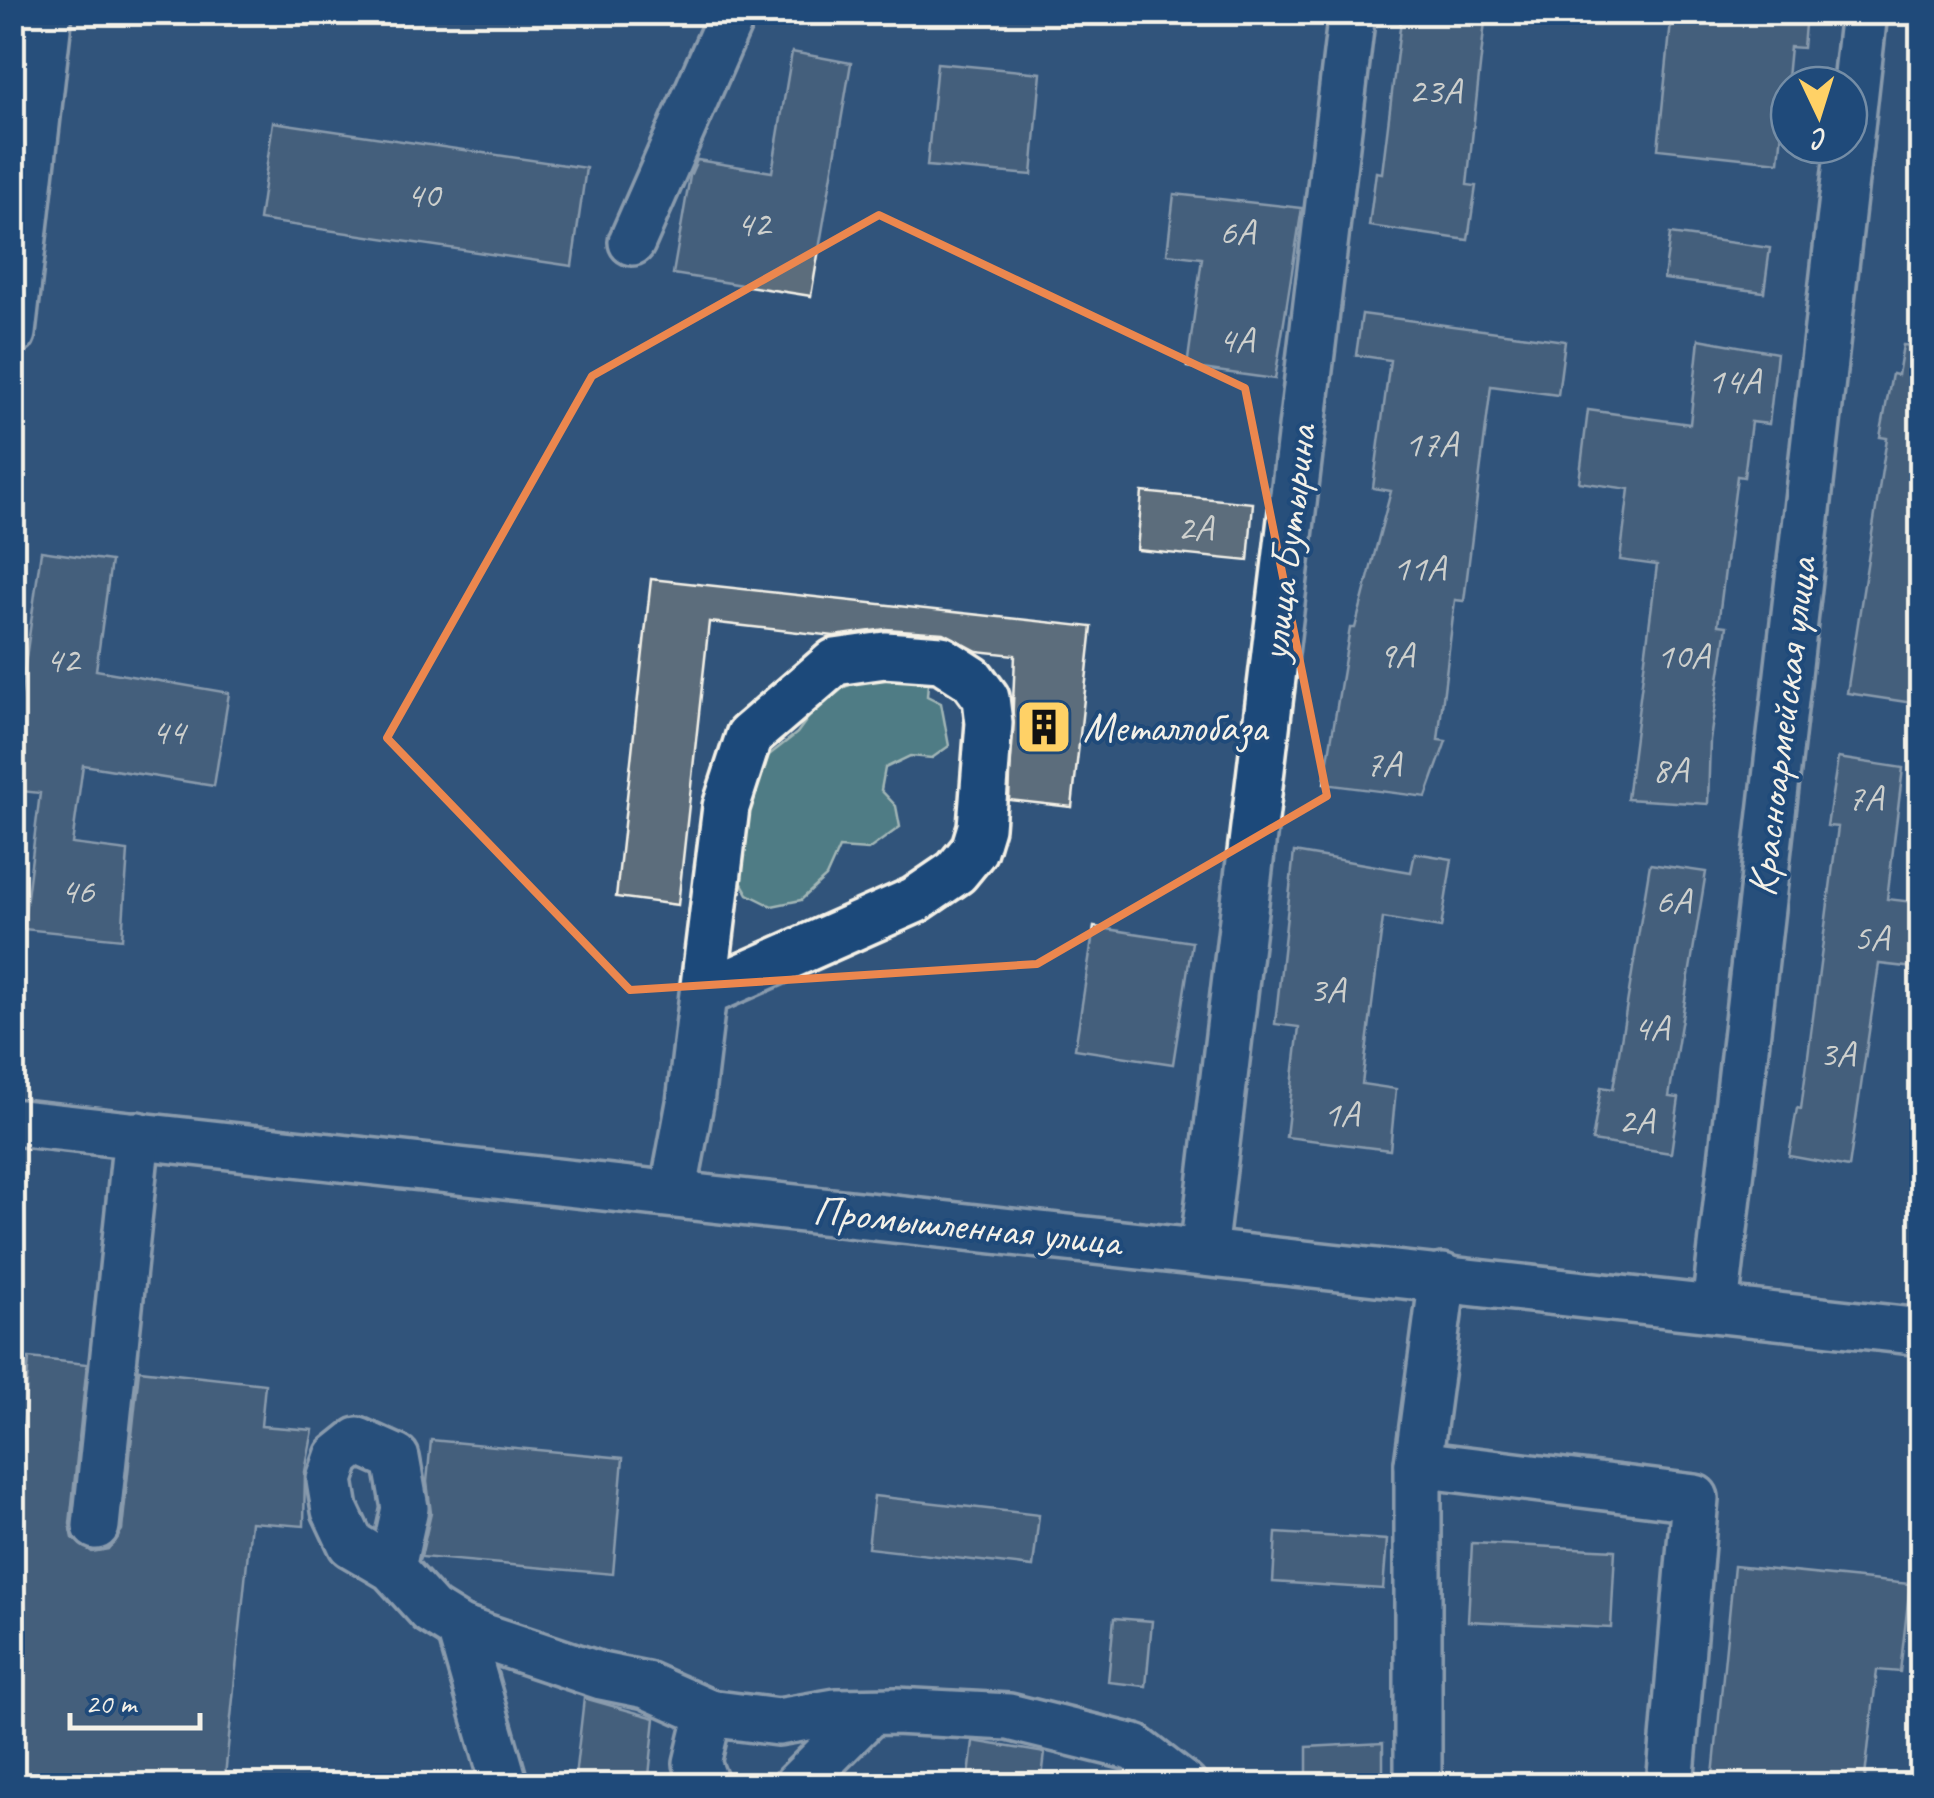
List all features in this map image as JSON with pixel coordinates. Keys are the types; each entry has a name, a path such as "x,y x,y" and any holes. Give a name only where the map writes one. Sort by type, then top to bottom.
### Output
{"street":[{"path":"12,332 50,12"},
{"path":"632,242 733,12"},
{"name":"улица Бутырина","path":"1203,1252 1352,12"},
{"name":"Красноармейская улица","path":"1858,65 1864,12"},
{"name":"Красноармейская улица","path":"1714,1308 1847,165"},
{"path":"673,1194 690,1103 703,994 726,807 748,736 836,662 886,655 941,660 972,679 986,698 989,722 981,827 974,850 956,872 915,900 703,994"},
{"name":"Промышленная улица","path":"12,1122 1922,1332"},
{"path":"96,1526 136,1136"},
{"path":"1418,1786 1418,1464 1443,1278"},
{"path":"1418,1464 1695,1498 1670,1786"},
{"path":"392,1568 431,1611 460,1630 601,1676 646,1685 709,1713 778,1722 870,1712 1008,1718 1135,1748 1184,1786"},
{"path":"460,1630 505,1786"},
{"path":"796,1786 870,1712"},
{"path":"706,1786 697,1763 709,1713"}],"highlighted area":[{"path":"879,215 1245,388 1327,796 1037,964 630,990 387,738 592,376"}],"green space":[{"path":"929,671 927,696 941,703 949,746 932,758 910,756 885,768 881,790 896,806 900,827 868,850 839,848 826,877 801,900 772,906 748,894 736,873 744,809 764,759 797,733 825,695 881,672"}],"building":[{"path":"1402,12 1486,12 1467,185 1476,186 1468,240 1369,226 1376,172 1382,173"},
{"path":"1672,12 1806,12 1803,48 1790,47 1788,65 1769,65 1769,161 1658,149"},
{"path":"792,52 851,63 811,296 673,274 690,176 697,160 772,172"},
{"path":"937,63 1041,73 1032,175 927,166"},
{"path":"273,122 586,168 572,266 259,220"},
{"path":"1174,194 1302,208 1275,379 1187,367 1202,258 1167,254"},
{"path":"1670,234 1770,248 1764,292 1664,279"},
{"path":"1362,314 1565,341 1558,395 1491,386 1464,601 1455,600 1438,740 1446,741 1426,797 1324,784 1350,628 1355,628 1391,491 1373,488 1390,360 1356,355"},
{"path":"1699,339 1777,353 1769,424 1751,422 1744,477 1737,476 1718,625 1727,626 1710,740 1708,804 1627,799 1657,565 1620,560 1629,489 1579,482 1588,410 1690,424"},
{"path":"1903,345 1922,347 1922,644 1913,703 1847,693 1887,438 1880,437 1892,374 1898,375"},
{"path":"1142,492 1253,503 1248,561 1137,550"},
{"path":"41,551 111,561 96,670 229,693 214,786 83,765 72,844 128,851 122,939 23,929 40,793 12,790 12,758"},
{"name":"Металлобаза","path":"651,579 1092,627 1072,807 1009,800 1015,655 977,651 943,633 886,629 834,636 709,622 678,905 616,897"},
{"path":"1838,758 1903,768 1887,899 1922,903 1915,968 1879,964 1849,1167 1789,1156 1797,1108 1801,1109 1838,827 1827,826"},
{"path":"1294,852 1411,872 1415,853 1452,859 1441,928 1383,918 1362,1084 1396,1089 1390,1150 1286,1137 1299,1027 1275,1024"},
{"path":"1650,864 1706,872 1669,1097 1679,1098 1671,1153 1592,1141 1601,1087 1613,1089"},
{"path":"1094,927 1192,942 1173,1064 1075,1049"},
{"path":"29,1358 87,1364 70,1524 73,1538 92,1552 108,1549 122,1530 139,1370 265,1384 261,1426 313,1430 305,1472 304,1526 251,1522 224,1786 12,1786 12,1560"},
{"path":"431,1440 623,1458 613,1574 421,1557 431,1513 427,1482"},
{"path":"874,1496 1039,1515 1033,1567 868,1548"},
{"path":"1276,1533 1387,1540 1383,1589 1273,1582"},
{"path":"1472,1543 1615,1550 1611,1628 1468,1621"},
{"path":"1734,1566 1910,1584 1900,1672 1877,1670 1864,1786 1712,1786"},
{"path":"1114,1618 1152,1621 1146,1686 1108,1682"},
{"path":"584,1698 655,1718 648,1786 574,1786"},
{"path":"973,1741 1045,1753 1041,1786 968,1786"},
{"path":"1383,1743 1383,1786 1307,1786 1307,1747"}],"place":[{"name":"Металлобаза","path":"1044,727"}]}
